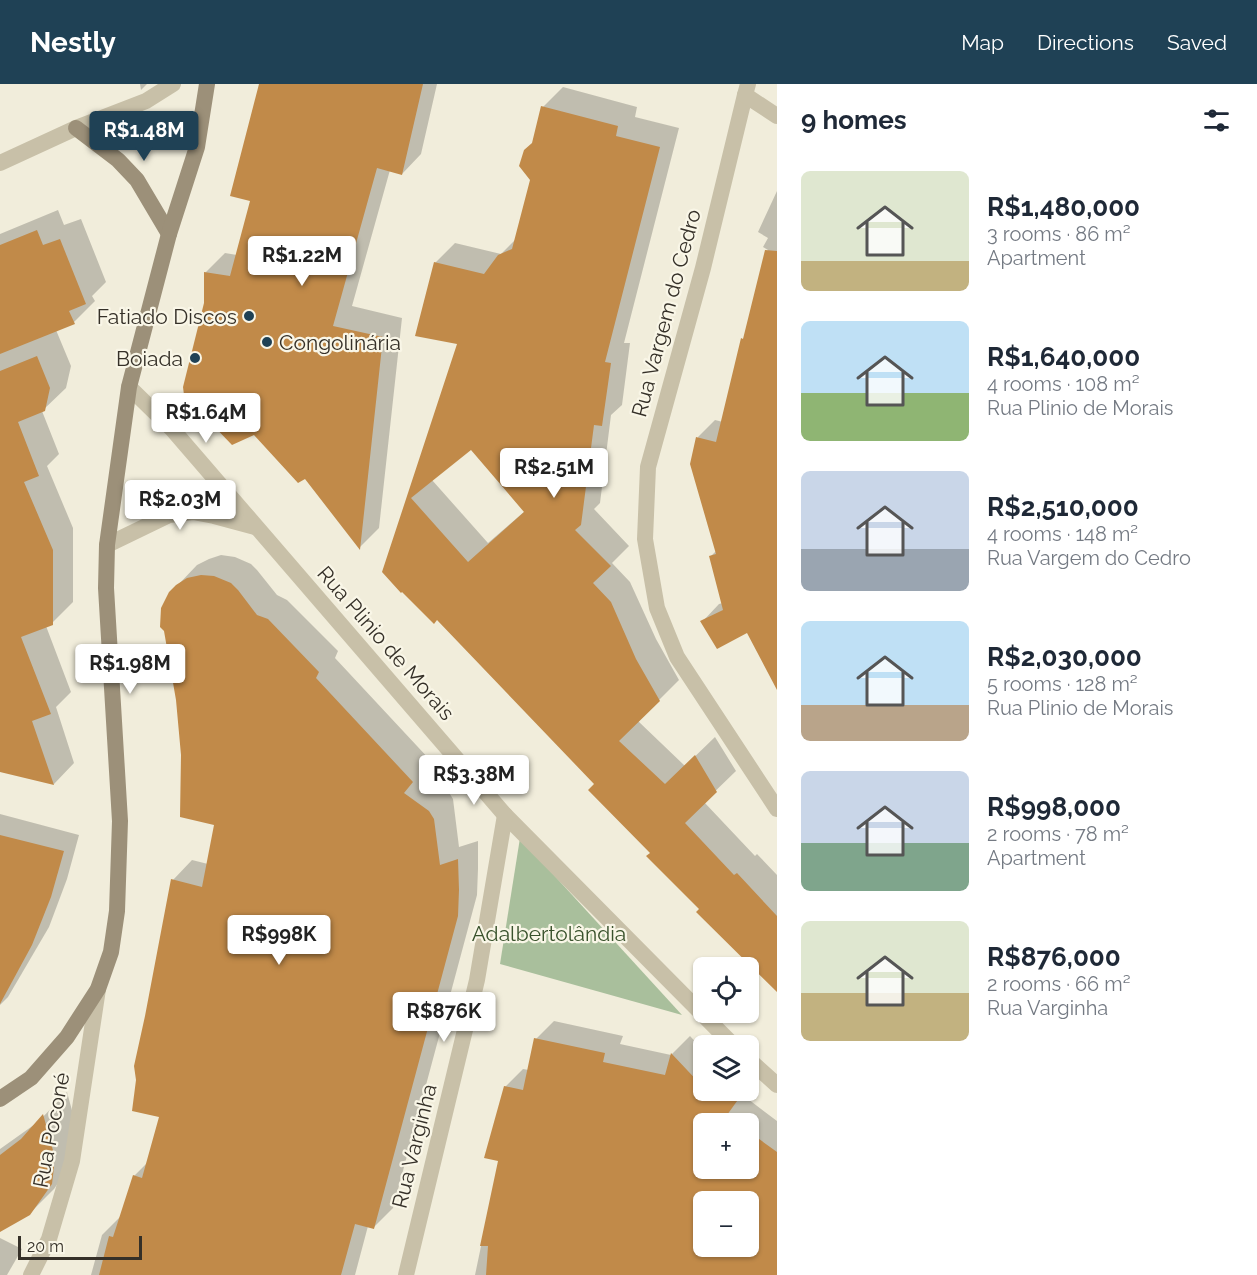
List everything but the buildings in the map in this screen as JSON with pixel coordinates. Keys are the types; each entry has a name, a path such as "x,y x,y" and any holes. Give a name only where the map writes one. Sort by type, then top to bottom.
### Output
{"main road":[{"path":"0,1099 31,1078 67,1037 98,989 111,952 117,911 120,821 106,588 107,545 129,387 169,234 198,147 207,84"},
{"path":"76,128 118,160 137,180 169,234"}],"street":[{"path":"0,163 76,128 146,101 173,84"},
{"path":"747,89 777,116"},
{"name":"Rua Vargem do Cedro","path":"747,89 703,268 648,467 645,539 657,608 677,657 777,809"},
{"name":"Rua Plinio de Morais","path":"129,387 172,429 505,815 723,1035"},
{"path":"107,545 169,515 193,512 255,527"},
{"name":"Rua Varginha","path":"406,1275 477,980 505,815"},
{"name":"Rua Poconé","path":"31,1275 49,1239 72,1161 98,989"},
{"path":"759,1069 777,1085"}],"green space":[{"name":"Adalbertolândia","path":"520,838 682,1015 500,964"}],"place":[{"name":"Fatiado Discos","path":"249,316"},
{"name":"Congolinária","path":"267,342"},
{"name":"Boiada","path":"195,358"}]}
